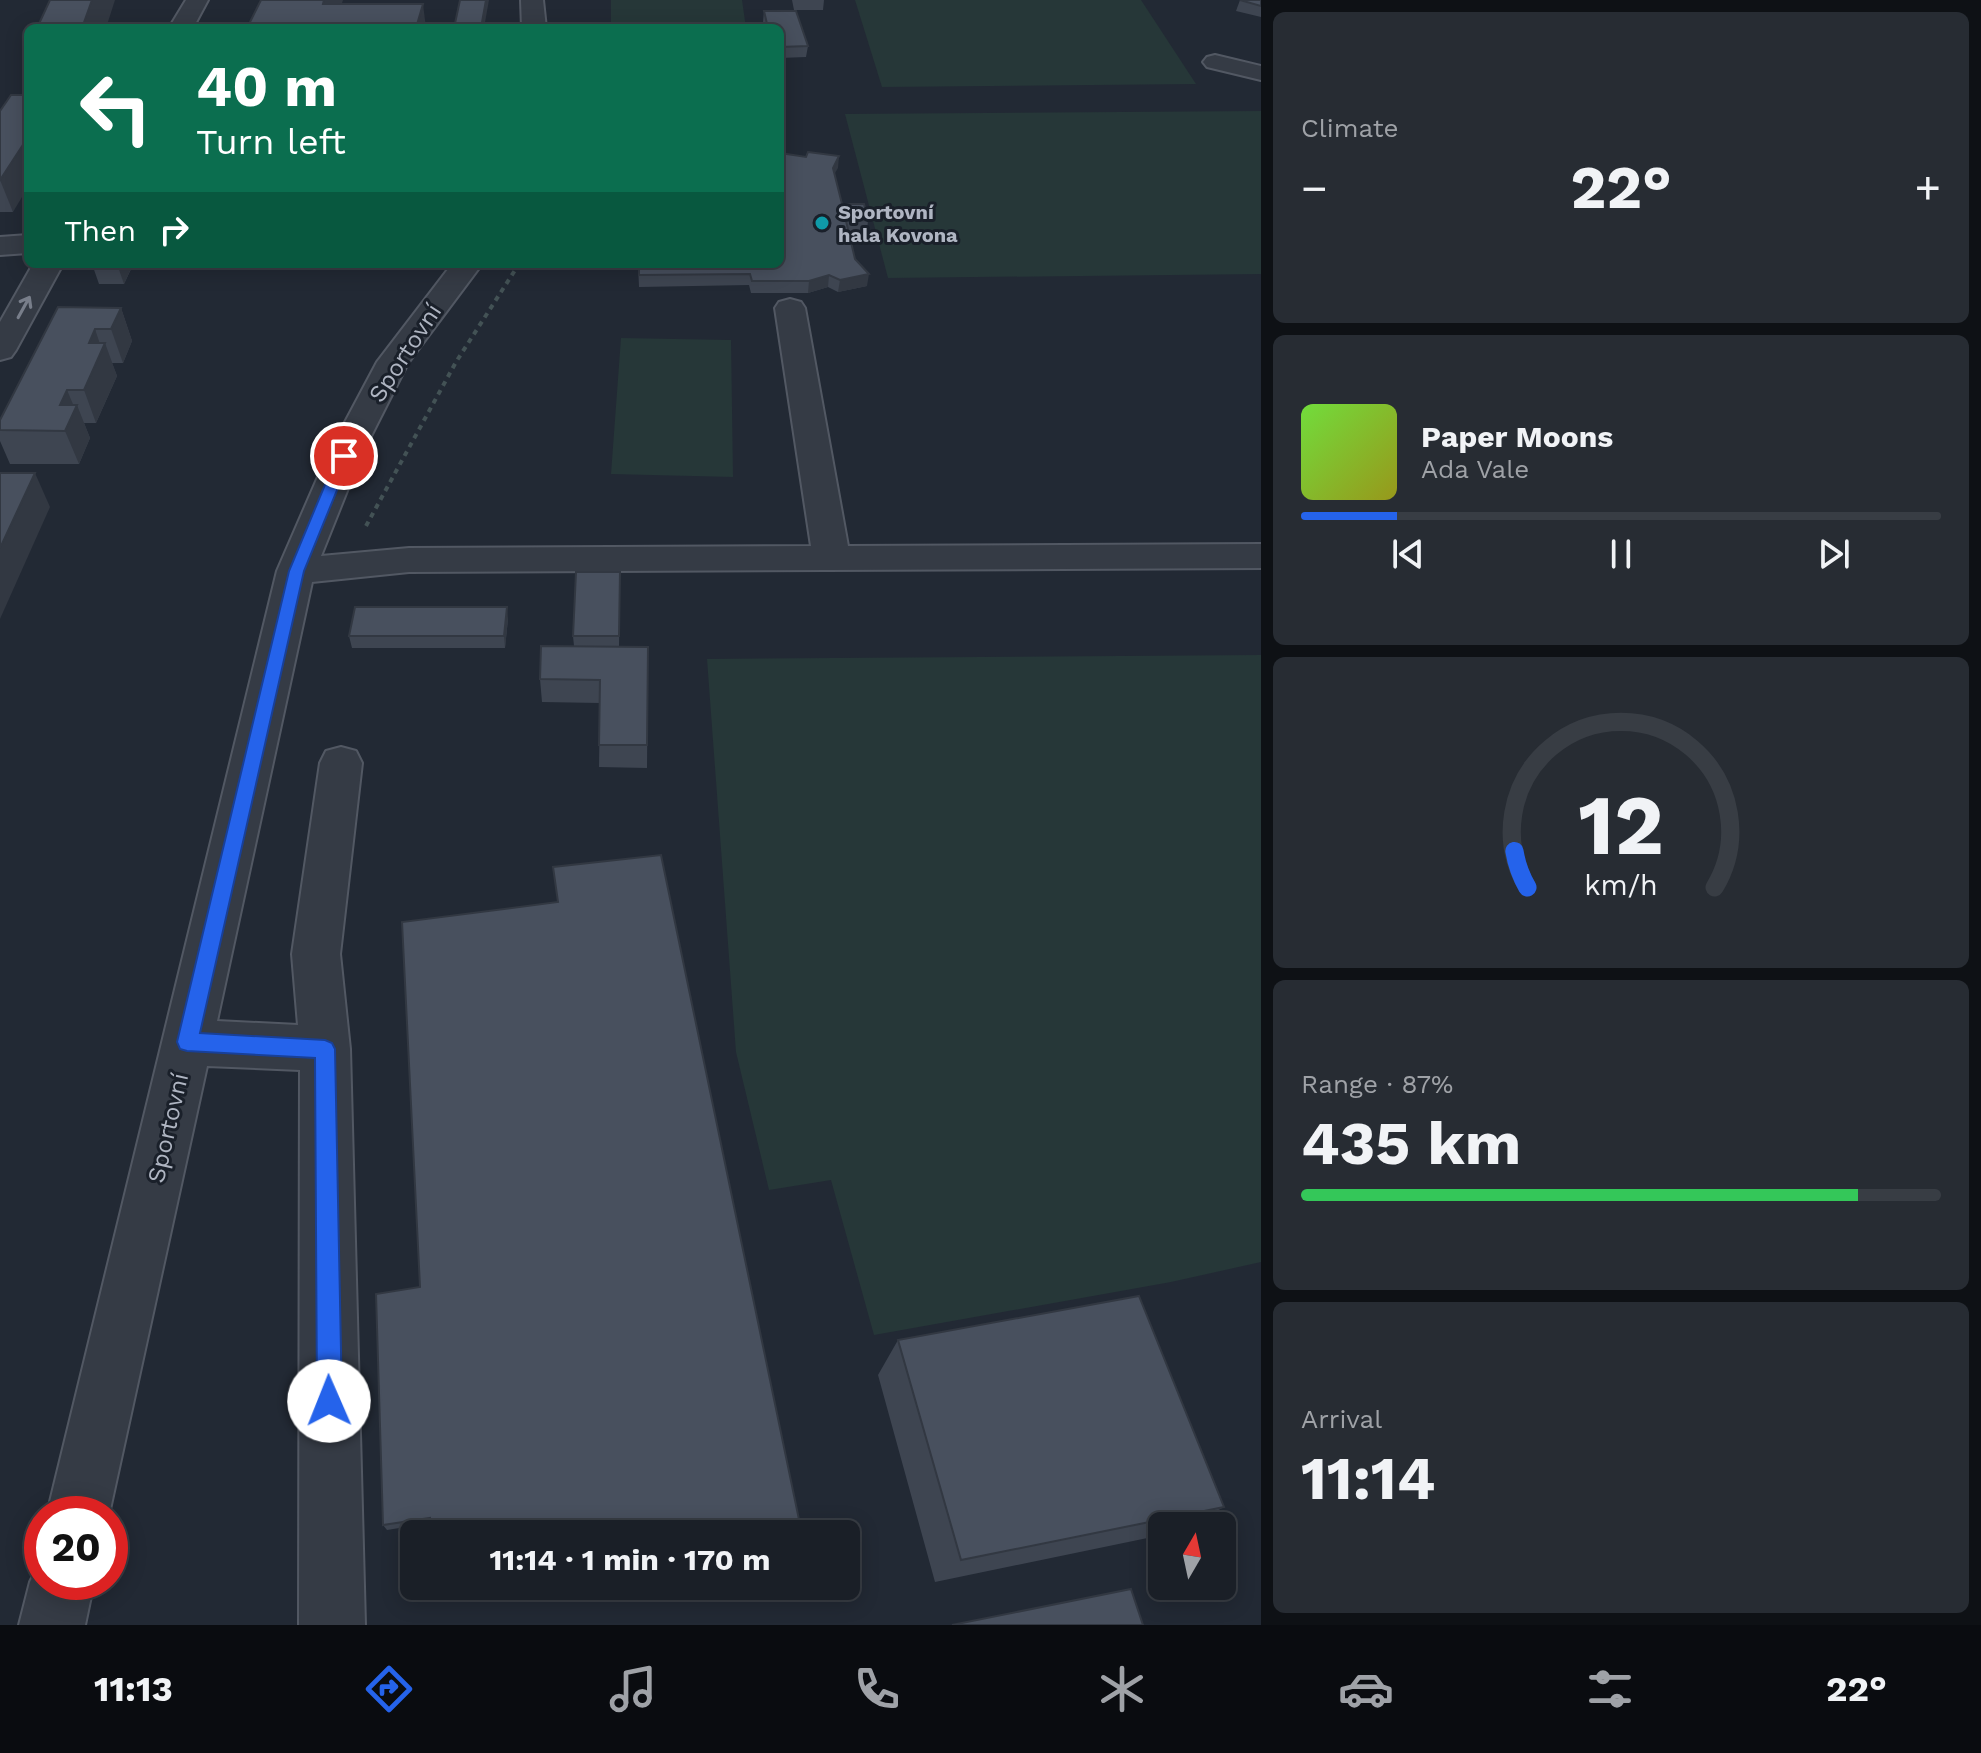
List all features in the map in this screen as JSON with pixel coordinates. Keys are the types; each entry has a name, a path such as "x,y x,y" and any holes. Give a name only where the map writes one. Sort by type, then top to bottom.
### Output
{"street":[{"path":"183,24 197,0"},
{"path":"532,0 534,24"},
{"path":"1215,62 1261,73"},
{"path":"0,246 24,244"},
{"path":"0,350 46,268"},
{"name":"Sportovní","path":"82,1496 296,571 344,456 393,362 464,268"},
{"path":"790,308 831,556"},
{"path":"296,571 409,560 1261,556"},
{"path":"332,1625 325,1049 316,954 341,763"},
{"path":"187,1042 325,1049"},
{"path":"52,1625 58,1600"}],"path":[{"path":"345,566 456,362 516,268"}],"shaded area":[{"path":"611,0 742,0 745,24 611,24"},
{"path":"855,0 1141,0 1196,84 882,87"},
{"path":"1261,111 1261,274 888,278 845,114"},
{"path":"621,338 731,340 733,477 611,474"},
{"path":"1261,655 1261,1262 1171,1282 874,1335 831,1180 769,1190 736,1052 707,659"}],"building":[{"path":"50,0 92,0 83,24 39,24"},
{"path":"261,0 324,0 323,4 423,4 417,24 249,24"},
{"path":"460,0 486,0 482,24 455,24"},
{"path":"1240,0 1261,0 1261,6"},
{"path":"764,11 796,11 808,46 784,47 784,24 767,24"},
{"path":"11,95 24,95 24,143 0,180 0,111"},
{"name":"Sportovní hala Kovona","path":"808,152 839,156 833,168 842,204 864,204 868,220 846,221 855,259 869,274 840,280 829,275 809,281 752,281 750,274 639,275 639,268 784,268 784,154 806,157"},
{"path":"58,307 121,308 111,329 95,329 89,343 105,343 84,390 67,390 60,405 77,405 65,431 0,430 0,420"},
{"path":"0,473 35,473 0,548"},
{"path":"576,572 620,572 619,636 573,636"},
{"path":"355,607 507,607 504,636 349,636"},
{"path":"541,646 648,647 647,745 599,745 600,680 540,679"},
{"path":"661,855 799,1520 430,1518 400,1520 383,1525 376,1294 420,1287 402,922 558,902 553,867"},
{"path":"1139,1296 1224,1507 1199,1512 1148,1512 1148,1522 961,1560 898,1340"},
{"path":"1131,1589 1143,1625 952,1625"}],"place":[{"name":"Sportovní hala Kovona","path":"822,223"}],"route":[{"path":"329,1401 325,1049 187,1042 296,571 344,456"}]}
